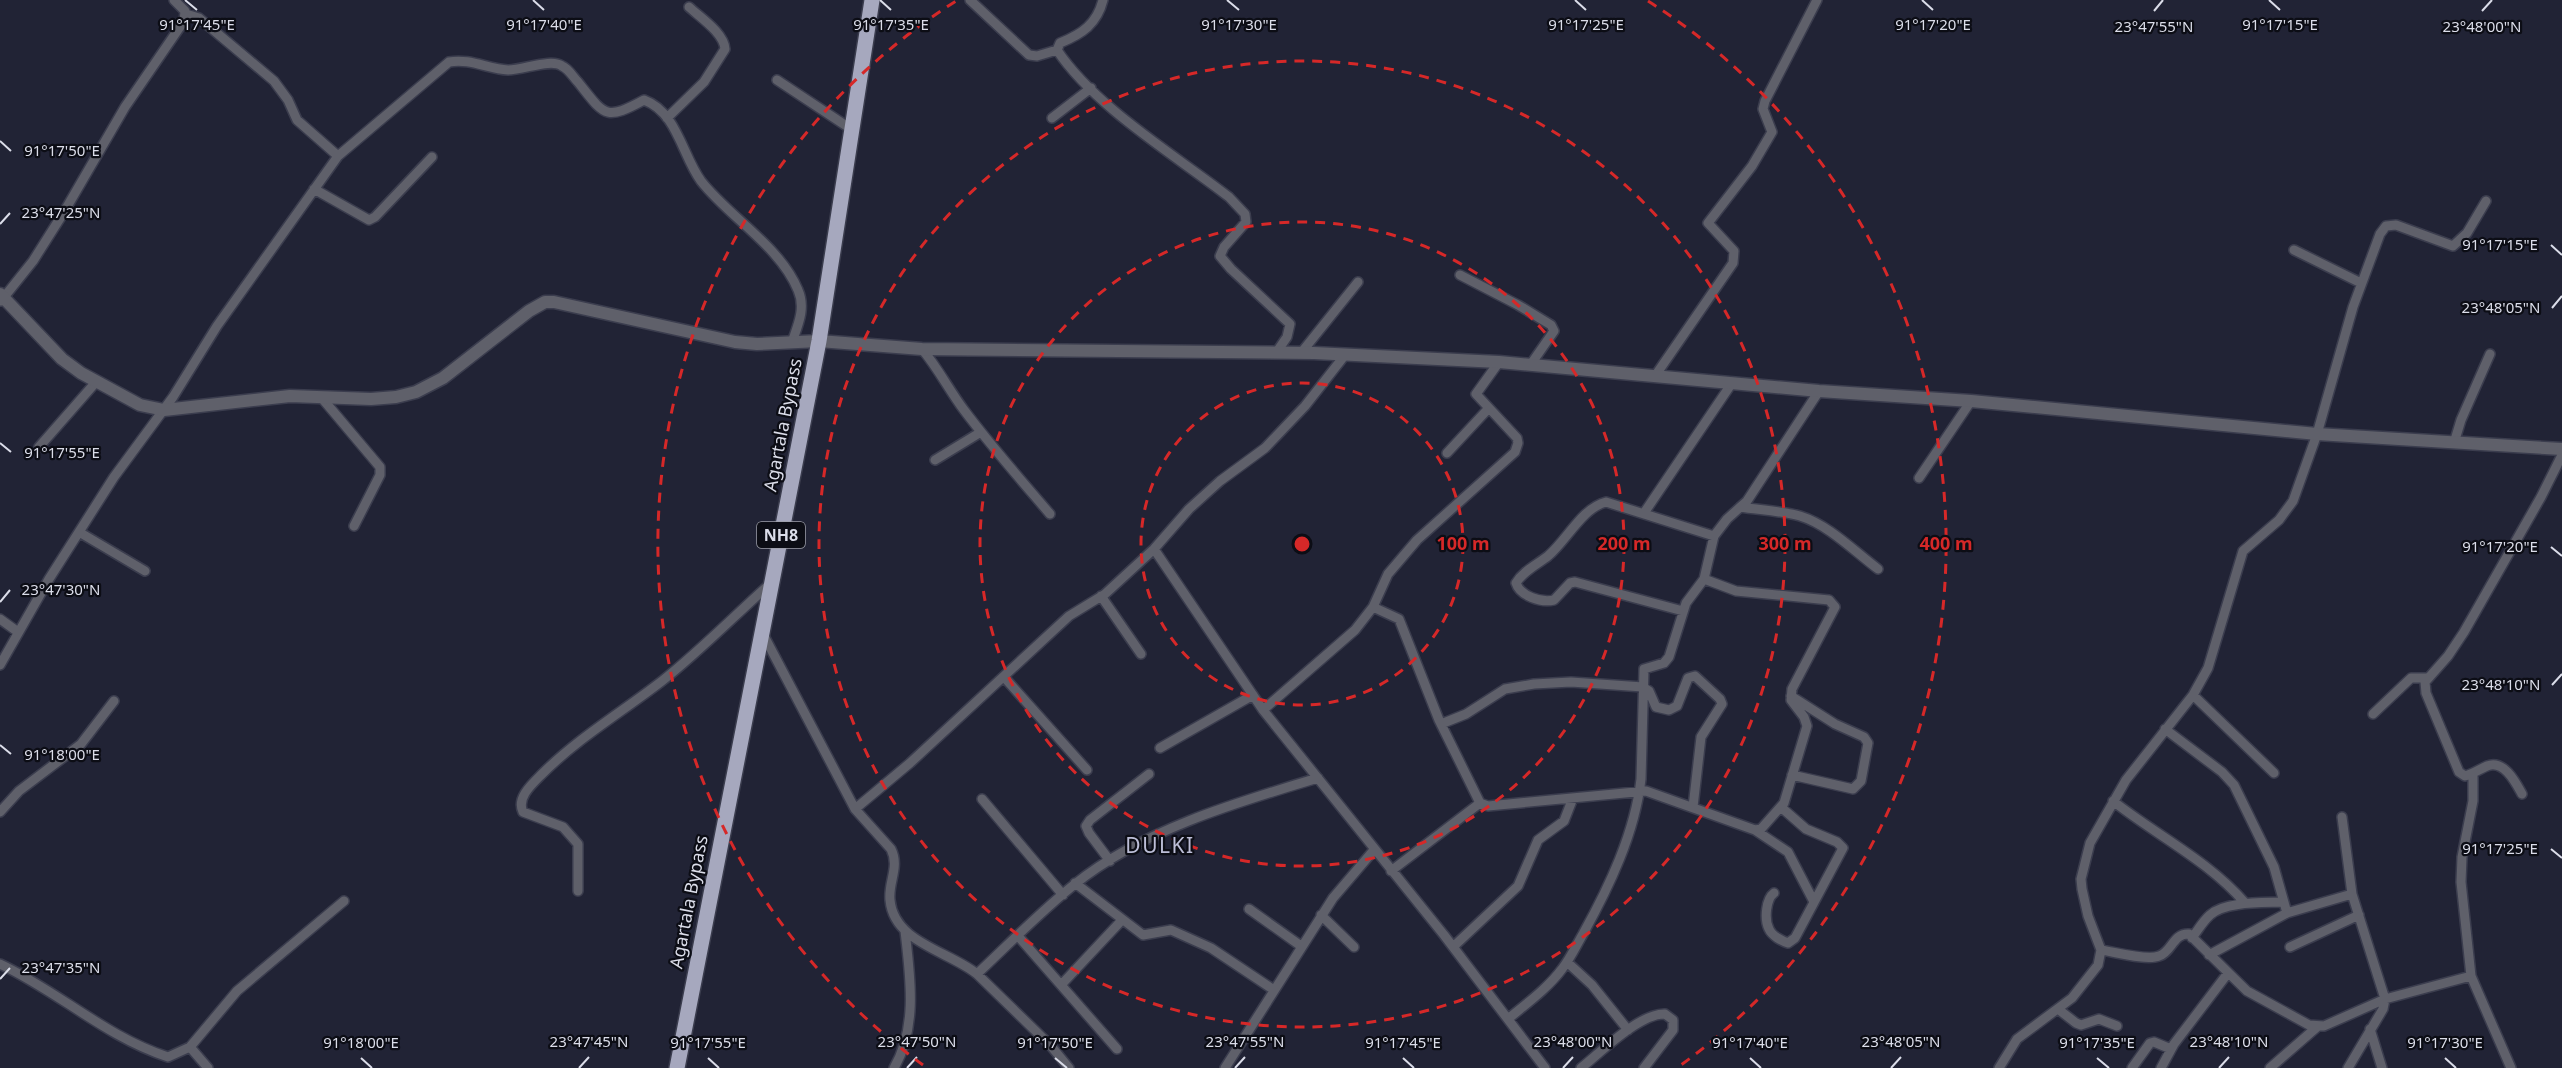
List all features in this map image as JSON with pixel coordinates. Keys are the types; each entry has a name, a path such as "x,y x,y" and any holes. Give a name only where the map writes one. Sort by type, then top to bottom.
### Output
{"highway":[{"name":"Agartala Bypass","path":"677,1068 819,341 873,0"}],"street":[{"path":"174,0 186,14 199,18 274,81 288,100 297,120 338,156"},
{"path":"970,0 1029,55 1037,56 1045,51 1057,50"},
{"path":"1057,50 1060,43 1089,28 1101,9 1103,0"},
{"path":"1655,376 1733,263 1734,254 1729,244 1711,229 1708,223 1752,166 1772,132 1763,109 1765,101 1817,0"},
{"path":"667,118 704,82 725,49 724,42 718,35 689,7"},
{"path":"186,14 184,21 125,107 33,261 1,298 62,359 96,382 140,405 164,410 290,396 371,399 396,397 416,392 443,378 529,311 546,302 596,310 735,342 819,341 922,349 1301,353 1499,362 1819,391 1971,401 2317,434 2562,449"},
{"path":"1057,50 1091,88 1141,131 1229,197 1245,214 1246,222 1224,247 1220,256 1226,265 1290,324 1287,337 1276,353"},
{"path":"0,664 114,477 164,410 217,326 338,156 450,62 459,60 508,70 531,68 551,62 561,64 603,110 612,114 619,113 645,100 652,103 667,118 701,180 770,250 792,277 802,301 801,316 792,342"},
{"path":"777,80 852,129"},
{"path":"1052,118 1091,88"},
{"path":"314,189 369,220 375,217 432,157"},
{"path":"1999,1068 2017,1039 2072,998 2098,965 2101,950 2088,916 2081,879 2090,843 2126,780 2193,695 2208,668 2243,550 2286,512 2293,501 2317,434 2338,351 2361,283 2376,244 2386,226 2396,225 2452,246 2467,233 2486,201"},
{"path":"2294,250 2361,283"},
{"path":"1460,275 1551,325 1554,331 1550,339 1531,364"},
{"path":"1301,353 1358,282"},
{"path":"922,349 981,432 1050,514"},
{"path":"2454,442 2461,420 2490,354"},
{"path":"855,809 910,763 1070,616 1101,596 1154,549 1189,509 1220,481 1265,448 1305,406 1345,355"},
{"path":"1263,710 1355,630 1373,607 1388,574 1417,540 1515,452 1517,438 1476,394 1499,362"},
{"path":"39,447 96,382"},
{"path":"1644,513 1732,383"},
{"path":"1508,1019 1554,978 1567,962 1603,896 1626,840 1640,791 1644,669 1664,663 1669,657 1683,611 1695,589 1704,579 1714,536 1750,496 1819,391"},
{"path":"321,397 380,467 380,475 354,526"},
{"path":"1919,478 1971,401"},
{"path":"1447,453 1488,409"},
{"path":"935,460 981,432"},
{"path":"2522,794 2510,774 2498,765 2491,765 2465,776 2459,772 2426,693 2426,678 2448,656 2464,632 2541,497 2562,454"},
{"path":"1683,611 1575,582 1570,583 1554,600 1547,602 1531,597 1517,587 1518,579 1559,547 1592,508 1606,502 1714,536"},
{"path":"1740,507 1809,519 1878,569"},
{"path":"79,532 145,571"},
{"path":"1154,549 1263,710 1453,947 1542,1067"},
{"path":"1704,579 1736,591 1829,600 1835,607 1791,696 1791,700 1804,717 1807,726 1782,808 1765,827 1755,830"},
{"path":"578,891 578,844 563,827 523,812 520,805 521,799 542,774 584,738 663,680 771,583"},
{"path":"1101,596 1141,654"},
{"path":"1373,607 1399,619 1441,724 1480,803 1488,806 1640,791 1653,793 1755,830 1788,852 1813,900"},
{"path":"0,619 18,632"},
{"path":"762,632 855,809 895,857 890,904 895,917 905,931 920,942 968,967 1051,1046 1069,1068"},
{"path":"1441,724 1466,714 1505,689 1571,682 1643,687 1649,691 1652,704 1660,710 1669,710 1677,706 1686,682 1691,676 1699,678 1720,699 1721,709 1705,730 1699,744 1693,807"},
{"path":"1004,677 1088,770"},
{"path":"2373,714 2411,678 2426,678"},
{"path":"1160,748 1253,695"},
{"path":"2193,695 2274,773"},
{"path":"1791,696 1835,724 1864,736 1868,743 1861,781 1853,789 1792,775"},
{"path":"0,812 19,791 81,744 114,701"},
{"path":"2165,729 2222,772 2234,785 2274,867 2287,913"},
{"path":"2474,773 2473,801 2462,857 2461,882 2471,976 2511,1068"},
{"path":"1110,861 1086,826 1090,820 1149,774"},
{"path":"976,974 1075,883 1110,861 1151,838 1201,816 1247,799 1318,778"},
{"path":"1453,947 1518,886 1538,840 1564,821 1573,798"},
{"path":"982,799 1063,895"},
{"path":"2113,801 2190,856 2234,891 2245,903"},
{"path":"1391,871 1480,803"},
{"path":"1774,893 1767,902 1768,928 1771,933 1788,943 1795,938 1813,900 1843,848 1837,842 1806,829 1782,808"},
{"path":"2342,817 2352,894 2385,999 2383,1009 2348,1068"},
{"path":"1225,1068 1321,915 1374,850"},
{"path":"1075,883 1143,935 1150,936 1171,930 1211,948 1274,990"},
{"path":"2209,955 2287,913 2352,894"},
{"path":"0,964 32,980 81,1014 153,1052 168,1057 190,1047 237,991 344,901"},
{"path":"2192,938 2212,912 2245,903 2284,902"},
{"path":"1250,909 1302,946"},
{"path":"1321,915 1354,947"},
{"path":"2290,947 2359,915"},
{"path":"1061,985 1122,920"},
{"path":"894,1068 906,1041 908,1026 910,972 905,931"},
{"path":"2101,950 2157,957 2165,953 2178,936 2184,934 2192,938 2247,991 2317,1027"},
{"path":"1018,936 1117,1049"},
{"path":"1567,962 1592,985 1628,1030"},
{"path":"2161,1068 2170,1049 2228,973"},
{"path":"2270,1068 2317,1027 2385,999 2471,976"},
{"path":"2058,1009 2081,1025 2099,1019 2117,1026"},
{"path":"1581,1068 1628,1030 1658,1014 1665,1014 1673,1020 1673,1030 1644,1068"},
{"path":"2370,1029 2382,1068"},
{"path":"2132,1068 2150,1043 2154,1042 2170,1049"},
{"path":"190,1047 208,1068"}],"district":[{"name":"DULKI","path":"1160,846"}]}
